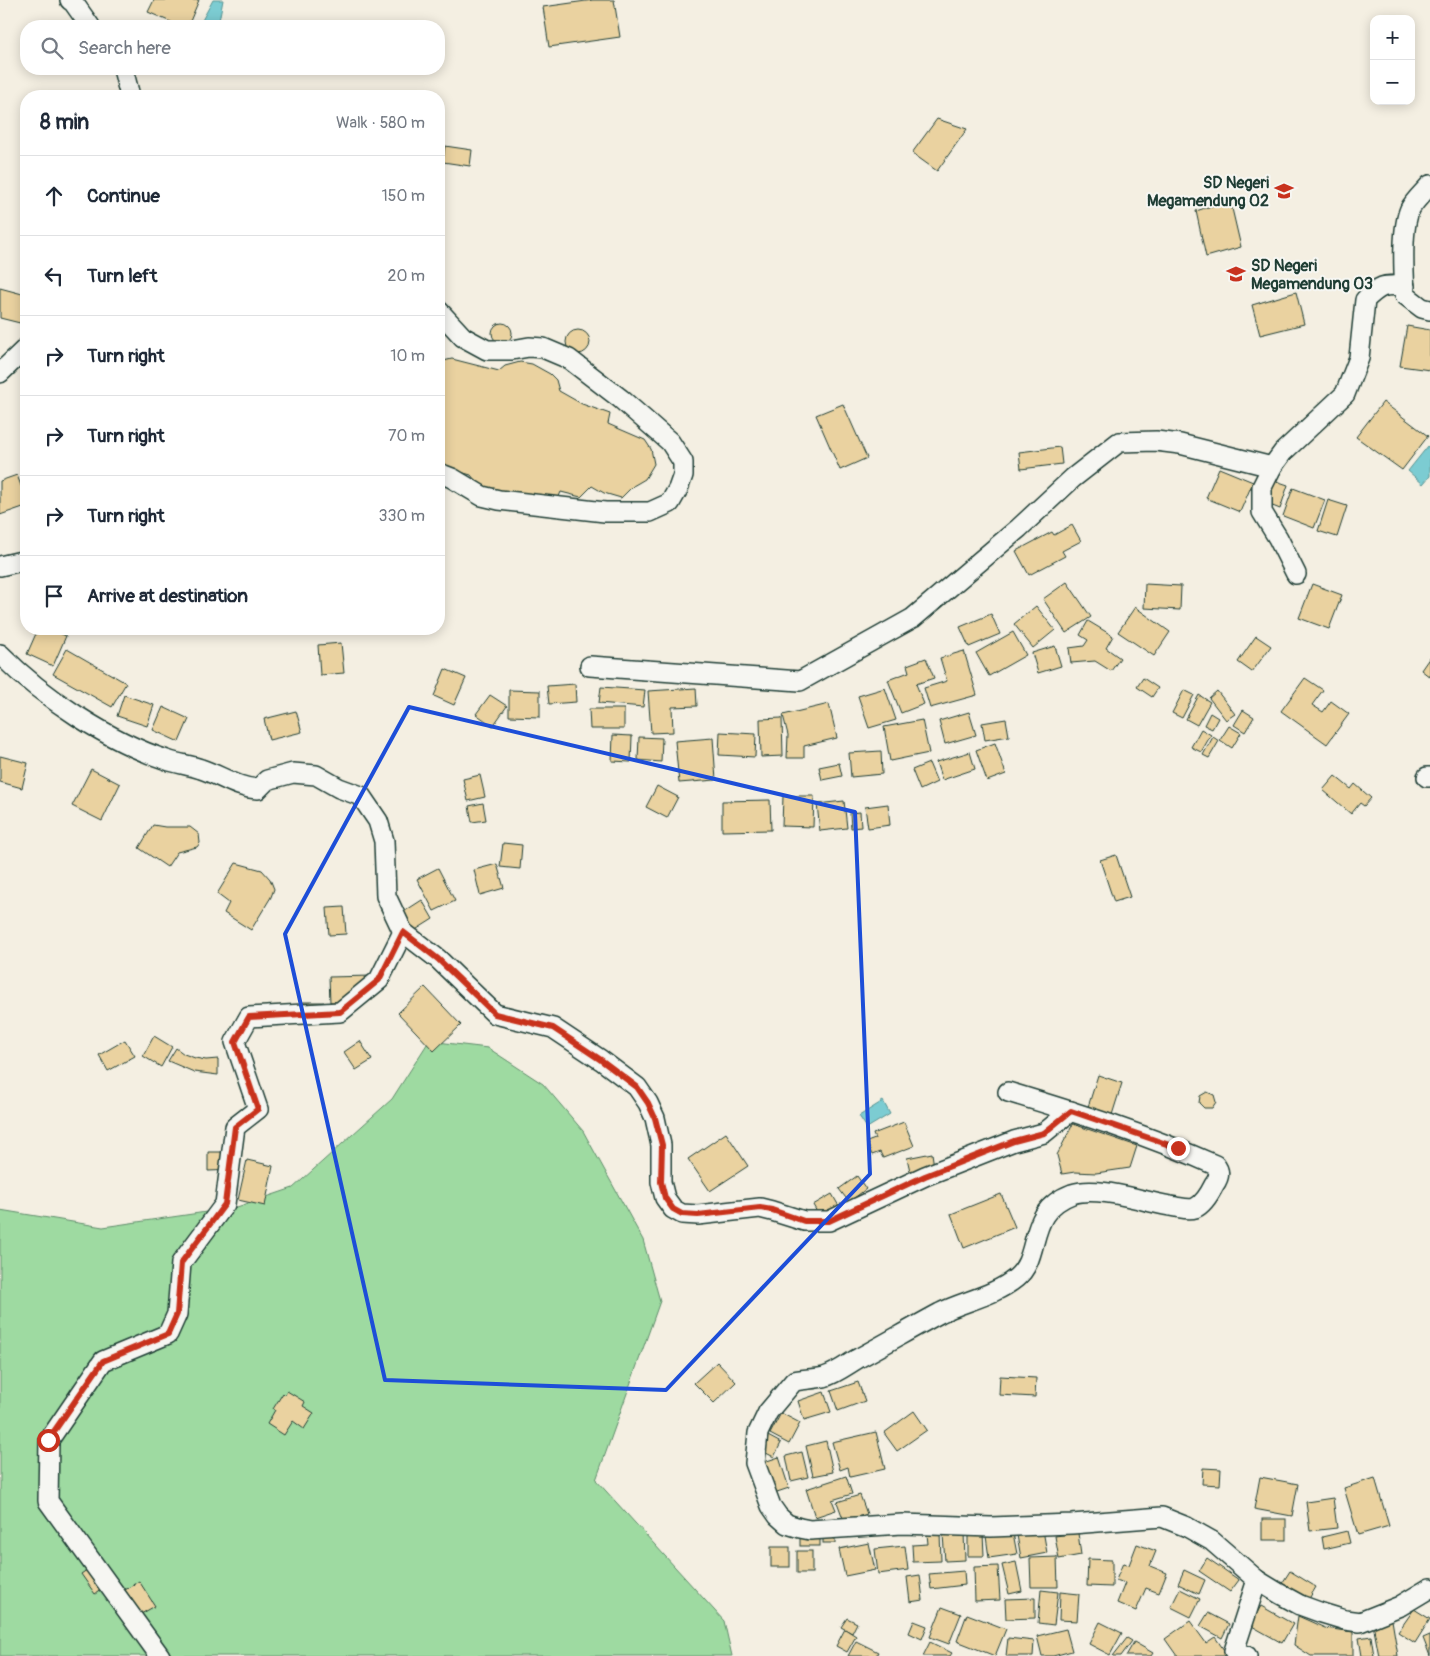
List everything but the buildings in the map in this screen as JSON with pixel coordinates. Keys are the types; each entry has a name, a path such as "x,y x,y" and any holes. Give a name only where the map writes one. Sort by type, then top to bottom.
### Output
{"street":[{"path":"70,0 85,20"},
{"path":"125,75 128,90"},
{"path":"1430,185 1410,208 1406,226 1405,286 1405,295 1422,308 1430,310"},
{"path":"1296,574 1278,538 1262,512 1262,487 1272,467 1283,452 1344,394 1359,358 1365,300 1377,288 1384,285 1405,286"},
{"path":"445,318 463,338 487,350 543,348 569,359 621,399 670,442 683,462 683,475 670,504 650,512 605,512 499,500 482,496 445,475"},
{"path":"0,373 20,354"},
{"path":"590,666 800,680 913,618 1019,528 1073,478 1119,442 1156,440 1180,444 1272,467"},
{"path":"0,566 20,561"},
{"path":"0,654 53,699 111,736 167,760 201,768 246,788 258,789 267,780 293,774 316,775 339,788 361,796 378,821 384,841 386,896 403,932 438,959 495,1014 553,1028 637,1087 648,1103 662,1145 661,1182 665,1198 673,1209 682,1214 698,1215 760,1208 804,1221 829,1221 925,1176 1014,1141 1044,1133 1071,1111"},
{"path":"160,1656 48,1501 48,1440 103,1361 168,1334 177,1314 181,1263 225,1204 235,1127 258,1109 235,1042 249,1017 340,1012 379,980 403,932"},
{"path":"1008,1092 1071,1111 1178,1148 1215,1165 1219,1175 1204,1202 1190,1209 1158,1205 1117,1195 1082,1191 1066,1197 1051,1207 1042,1219 1025,1269 1015,1279 999,1288 942,1312 825,1376 794,1381 768,1412 758,1433 755,1463 771,1506 778,1516 787,1524 810,1530 902,1524 992,1527 1162,1518 1187,1527 1212,1541 1257,1580 1300,1605 1345,1620 1360,1622 1400,1606 1430,1588"},
{"path":"1247,1656 1234,1651 1257,1580"}],"highlighted area":[{"path":"409,707 855,812 870,1174 666,1390 385,1380 285,934"}],"green space":[{"path":"429,1041 488,1048 543,1084 583,1131 643,1240 660,1301 596,1480 724,1621 732,1656 0,1656 0,1210 103,1227 234,1208 293,1188 392,1099"}],"water":[{"path":"213,0 223,0 219,20 202,20"},
{"path":"1428,446 1430,448 1430,476 1423,484 1408,471"},
{"path":"883,1101 890,1114 867,1128 859,1116"}],"place":[{"name":"SD Negeri Megamendung 02","path":"1284,191"},
{"name":"SD Negeri Megamendung 03","path":"1236,274"}],"route":[{"path":"48,1440 103,1361 168,1334 177,1314 181,1263 225,1204 235,1127 258,1109 235,1042 249,1017 340,1012 379,980 403,932 438,959 495,1014 553,1028 637,1087 655,1118 662,1145 661,1182 665,1198 673,1209 682,1214 698,1215 760,1208 804,1221 829,1221 925,1176 1014,1141 1044,1133 1071,1111 1178,1148"}]}
